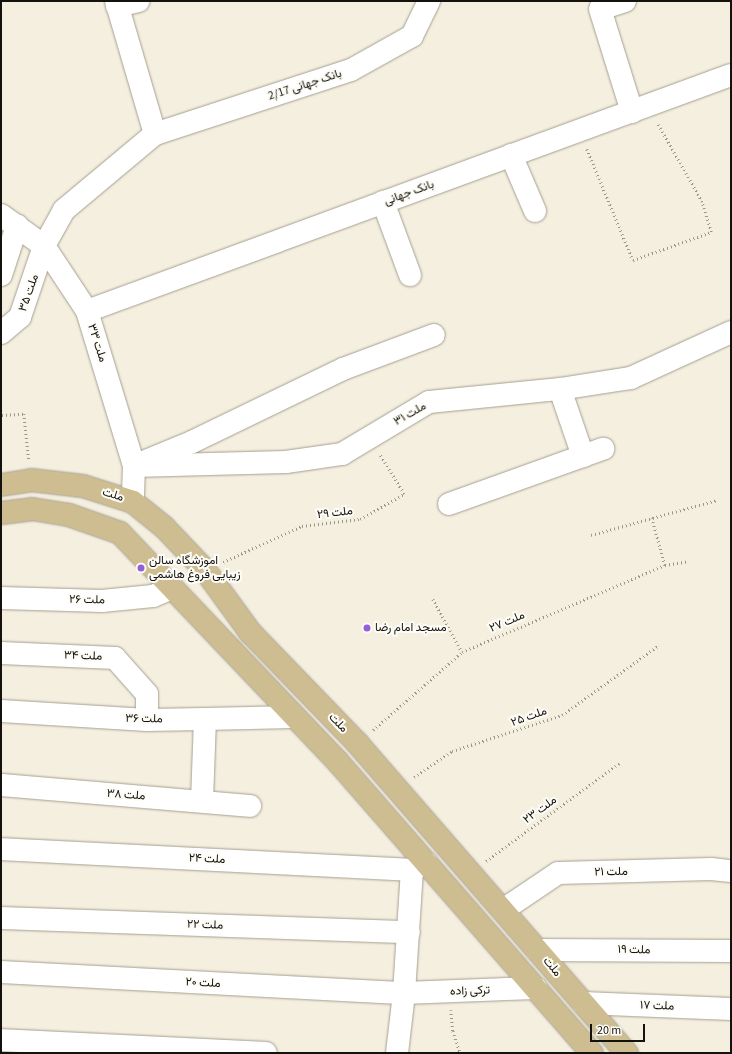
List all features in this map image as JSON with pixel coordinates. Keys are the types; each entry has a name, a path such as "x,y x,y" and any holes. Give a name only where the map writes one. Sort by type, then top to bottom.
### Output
{"main road":[{"name":"ملت","path":"1,485 31,480 83,486 133,502 164,527 205,570 250,632 358,744 627,1053"},
{"path":"1,514 32,509 69,515 120,533 229,650 294,716 420,866 536,988 592,1053"},
{"path":"229,650 250,632"},
{"path":"420,866 446,845"}],"street":[{"name":"بانک جهانی 2/17","path":"155,134 350,70 412,36 429,1"},
{"path":"625,1 600,9 639,109"},
{"path":"124,3 155,134"},
{"name":"بانک جهانی","path":"87,312 731,75"},
{"name":"ملت ۳۵","path":"1,333 20,317 44,246 64,210 155,134"},
{"path":"511,155 535,211"},
{"path":"383,202 410,275"},
{"path":"1,275 9,220"},
{"name":"ملت ۳۳","path":"9,220 44,246 87,312 134,466 133,502"},
{"name":"ملت ۳۱","path":"134,466 286,462 342,454 429,402 560,389 631,378 731,332"},
{"path":"134,466 192,442 343,369 434,335"},
{"path":"560,389 583,456"},
{"path":"449,504 603,449"},
{"name":"ملت ۲۶","path":"1,598 102,601 152,596 172,588"},
{"name":"ملت ۳۴","path":"1,653 115,658 147,694 147,720"},
{"name":"ملت ۳۶","path":"1,712 147,720 294,716"},
{"path":"202,800 205,719"},
{"name":"ملت ۳۸","path":"1,785 202,800 250,806"},
{"name":"ملت ۲۴","path":"1,848 420,866"},
{"path":"397,1053 409,932 420,866"},
{"name":"ملت ۲۱","path":"503,910 558,873 711,869 731,871"},
{"name":"ملت ۲۲","path":"1,918 409,932"},
{"name":"ملت ۱۹","path":"538,950 731,951"},
{"name":"ملت ۲۰","path":"1,972 404,993"},
{"name":"ترکی زاده","path":"404,993 536,988"},
{"name":"ملت ۱۷","path":"583,1003 731,1009"},
{"path":"1,1040 266,1053"}],"path":[{"path":"579,130 632,260 711,232 702,202 639,109"},
{"path":"1,410 2,415 24,414 31,480"},
{"name":"ملت ۲۹","path":"205,570 302,526 360,519 404,494 369,438"},
{"path":"591,535 718,500"},
{"path":"652,518 665,565"},
{"name":"ملت ۲۷","path":"358,744 462,652 665,565 689,561"},
{"path":"433,599 462,652"},
{"name":"ملت ۲۵","path":"397,789 452,751 562,715 659,645"},
{"name":"ملت ۲۳","path":"470,872 621,762"},
{"path":"450,992 453,1031 460,1053"}],"place":[{"name":"اموزشگاه سالن زیبایی فروغ هاشمی","path":"141,568"},
{"name":"مسجد امام رضا","path":"367,628"}]}
